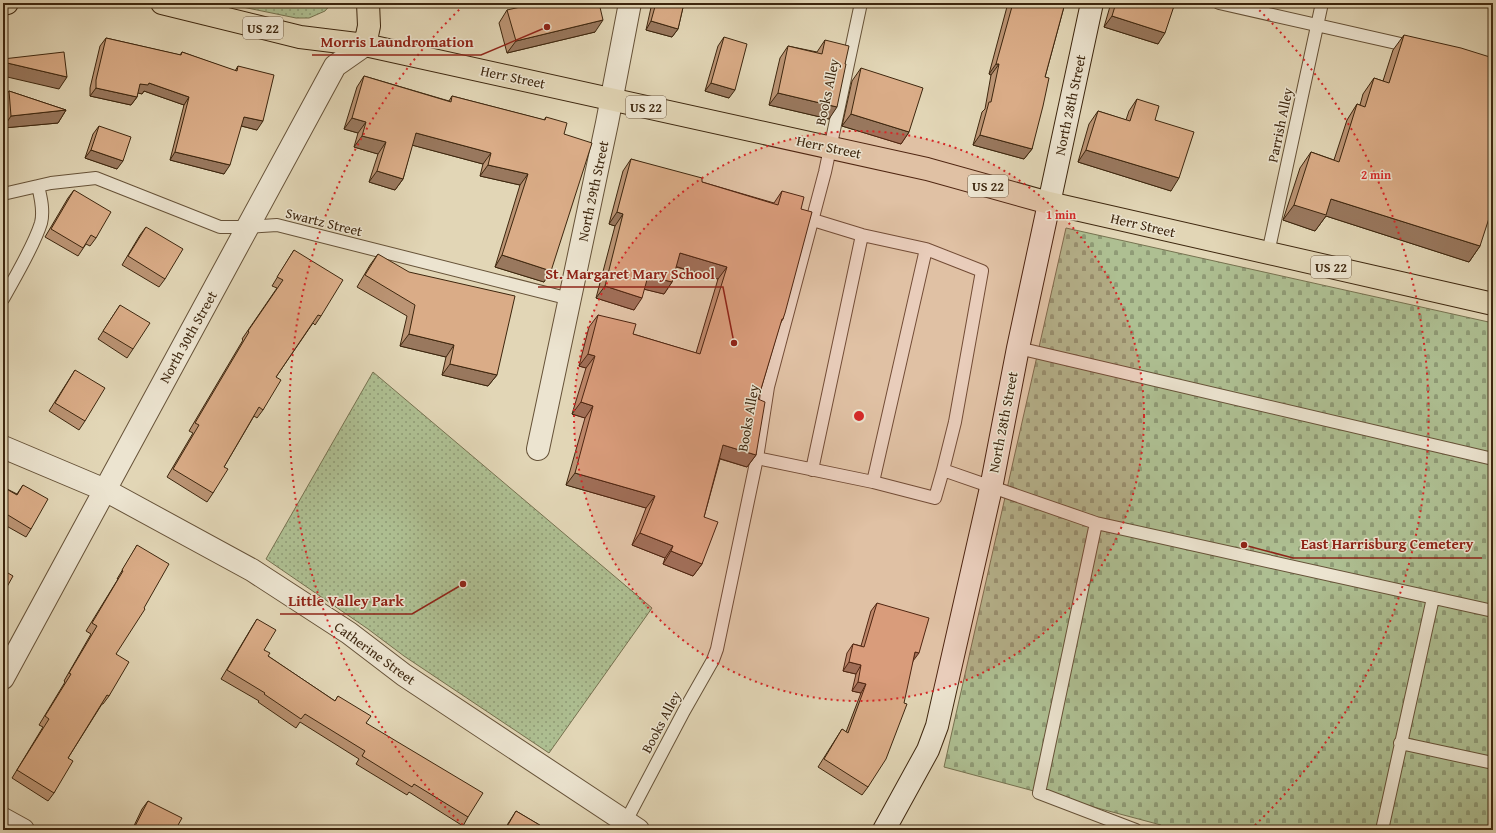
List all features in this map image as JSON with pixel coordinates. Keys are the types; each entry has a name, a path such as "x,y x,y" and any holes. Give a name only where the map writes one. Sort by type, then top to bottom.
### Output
{"main road":[{"path":"3,4 7,3"},
{"name":"Herr Street","path":"162,3 300,37 365,45 927,169 1049,203 1493,304"},
{"path":"365,45 370,26 368,3"}],"street":[{"name":"North 29th Street","path":"538,449 612,100 630,3"},
{"name":"North 28th Street","path":"884,830 934,738 990,488 1018,348 1092,3"},
{"name":"North 30th Street","path":"3,678 335,66 365,45"},
{"name":"Catherine Street","path":"3,447 105,490 252,570 349,633 404,675 632,826"},
{"path":"3,819 23,830"}],"lane":[{"name":"Books Alley","path":"632,826 684,711 713,660 717,649 757,458 768,387 831,148 861,3"},
{"path":"1219,3 1424,49"},
{"name":"Parrish Alley","path":"1268,253 1322,3"},
{"name":"Swartz Street","path":"3,194 38,186 96,178 220,227 277,225 570,299"},
{"path":"3,299 31,245 41,222 42,202 38,186"},
{"path":"757,458 873,482 935,498 955,422 982,271 926,249 862,235 813,220"},
{"path":"812,470 862,235"},
{"path":"873,482 926,249"},
{"path":"1018,348 1493,459"},
{"path":"943,470 990,488 1096,523 1493,611"},
{"path":"1096,523 1039,793 1136,830"},
{"path":"1382,830 1433,598"},
{"path":"1400,744 1493,763"}],"green space":[{"path":"223,3 332,3 325,11 309,18 296,18"},
{"path":"1066,228 1493,323 1493,830 1161,830 1161,825 944,767"},
{"path":"373,372 652,608 549,753 404,656 368,629 266,559"}],"building":[{"path":"538,3 599,3 603,20 516,41 507,10"},
{"path":"656,3 684,3 678,29 651,21"},
{"path":"1013,3 1065,3 1045,77 1049,78 1032,149 980,135 989,102 991,102 999,64 996,64"},
{"path":"1116,3 1175,3 1165,33 1112,16"},
{"path":"1404,35 1461,48 1493,58 1493,206 1480,246 1331,199 1326,215 1294,205 1311,152 1339,162 1357,104 1365,107 1374,78 1389,83"},
{"path":"724,37 747,44 735,90 711,83"},
{"path":"106,38 181,55 182,52 237,71 238,66 274,75 263,121 244,117 230,165 175,152 189,97 149,83 148,85 140,84 137,97 96,88 96,80"},
{"path":"825,40 849,46 837,107 778,93 788,46 822,54"},
{"path":"64,52 67,77 3,62 3,59"},
{"path":"861,68 923,88 909,132 851,114"},
{"path":"364,76 451,102 452,96 545,120 546,117 567,123 564,134 592,143 551,271 502,255 528,174 488,165 491,153 416,133 403,179 377,171 386,142 362,136 366,122 352,118"},
{"path":"9,91 66,110 11,116"},
{"path":"1137,99 1159,106 1155,120 1194,132 1179,178 1086,150 1098,111 1130,121"},
{"path":"99,126 131,137 123,161 91,150"},
{"path":"631,159 702,178 702,182 778,205 782,191 804,197 801,209 812,212 785,313 758,399 765,402 756,455 723,445 704,517 718,522 702,564 671,551 673,546 640,533 655,496 575,473 593,406 581,402 595,356 588,354 598,315 636,324 633,334 700,354 727,267 680,253 672,282 648,276 642,298 605,286 623,214 617,212"},
{"path":"74,190 111,212 96,238 91,235 83,248 51,229"},
{"path":"146,227 183,249 165,279 128,256"},
{"path":"294,250 343,280 321,316 318,315 276,377 281,380 263,410 259,407 224,467 228,469 213,493 173,469 199,425 195,423 249,332 248,331 283,280 277,277"},
{"path":"378,254 409,272 515,296 497,375 450,364 454,345 409,334 415,305 365,275"},
{"path":"120,305 150,323 133,349 103,331"},
{"path":"75,370 105,388 85,421 55,403"},
{"path":"23,485 48,499 31,529 3,512 3,487 17,495"},
{"path":"137,545 169,564 144,608 145,609 116,654 129,662 109,696 107,695 68,758 73,761 54,793 17,770 49,719 45,716 71,674 69,673 97,626 92,623"},
{"path":"3,570 13,576 3,594"},
{"path":"877,603 929,618 919,653 915,652 904,703 907,704 886,759 868,787 824,759 842,729 848,733 866,684 858,682 861,665 849,662 853,644 864,647"},
{"path":"257,619 276,630 264,650 270,653 268,656 335,701 338,696 371,716 366,723 483,793 468,817 414,784 412,787 362,756 365,751 305,714 301,719 264,694 265,693 227,670"},
{"path":"148,801 182,818 177,827 181,830 133,830"},
{"path":"516,811 548,830 505,830"}],"place":[{"name":"Morris Laundromation","path":"547,27"},
{"name":"St. Margaret Mary School","path":"734,343"},
{"name":"East Harrisburg Cemetery","path":"1244,545"},
{"name":"Little Valley Park","path":"463,584"}]}
